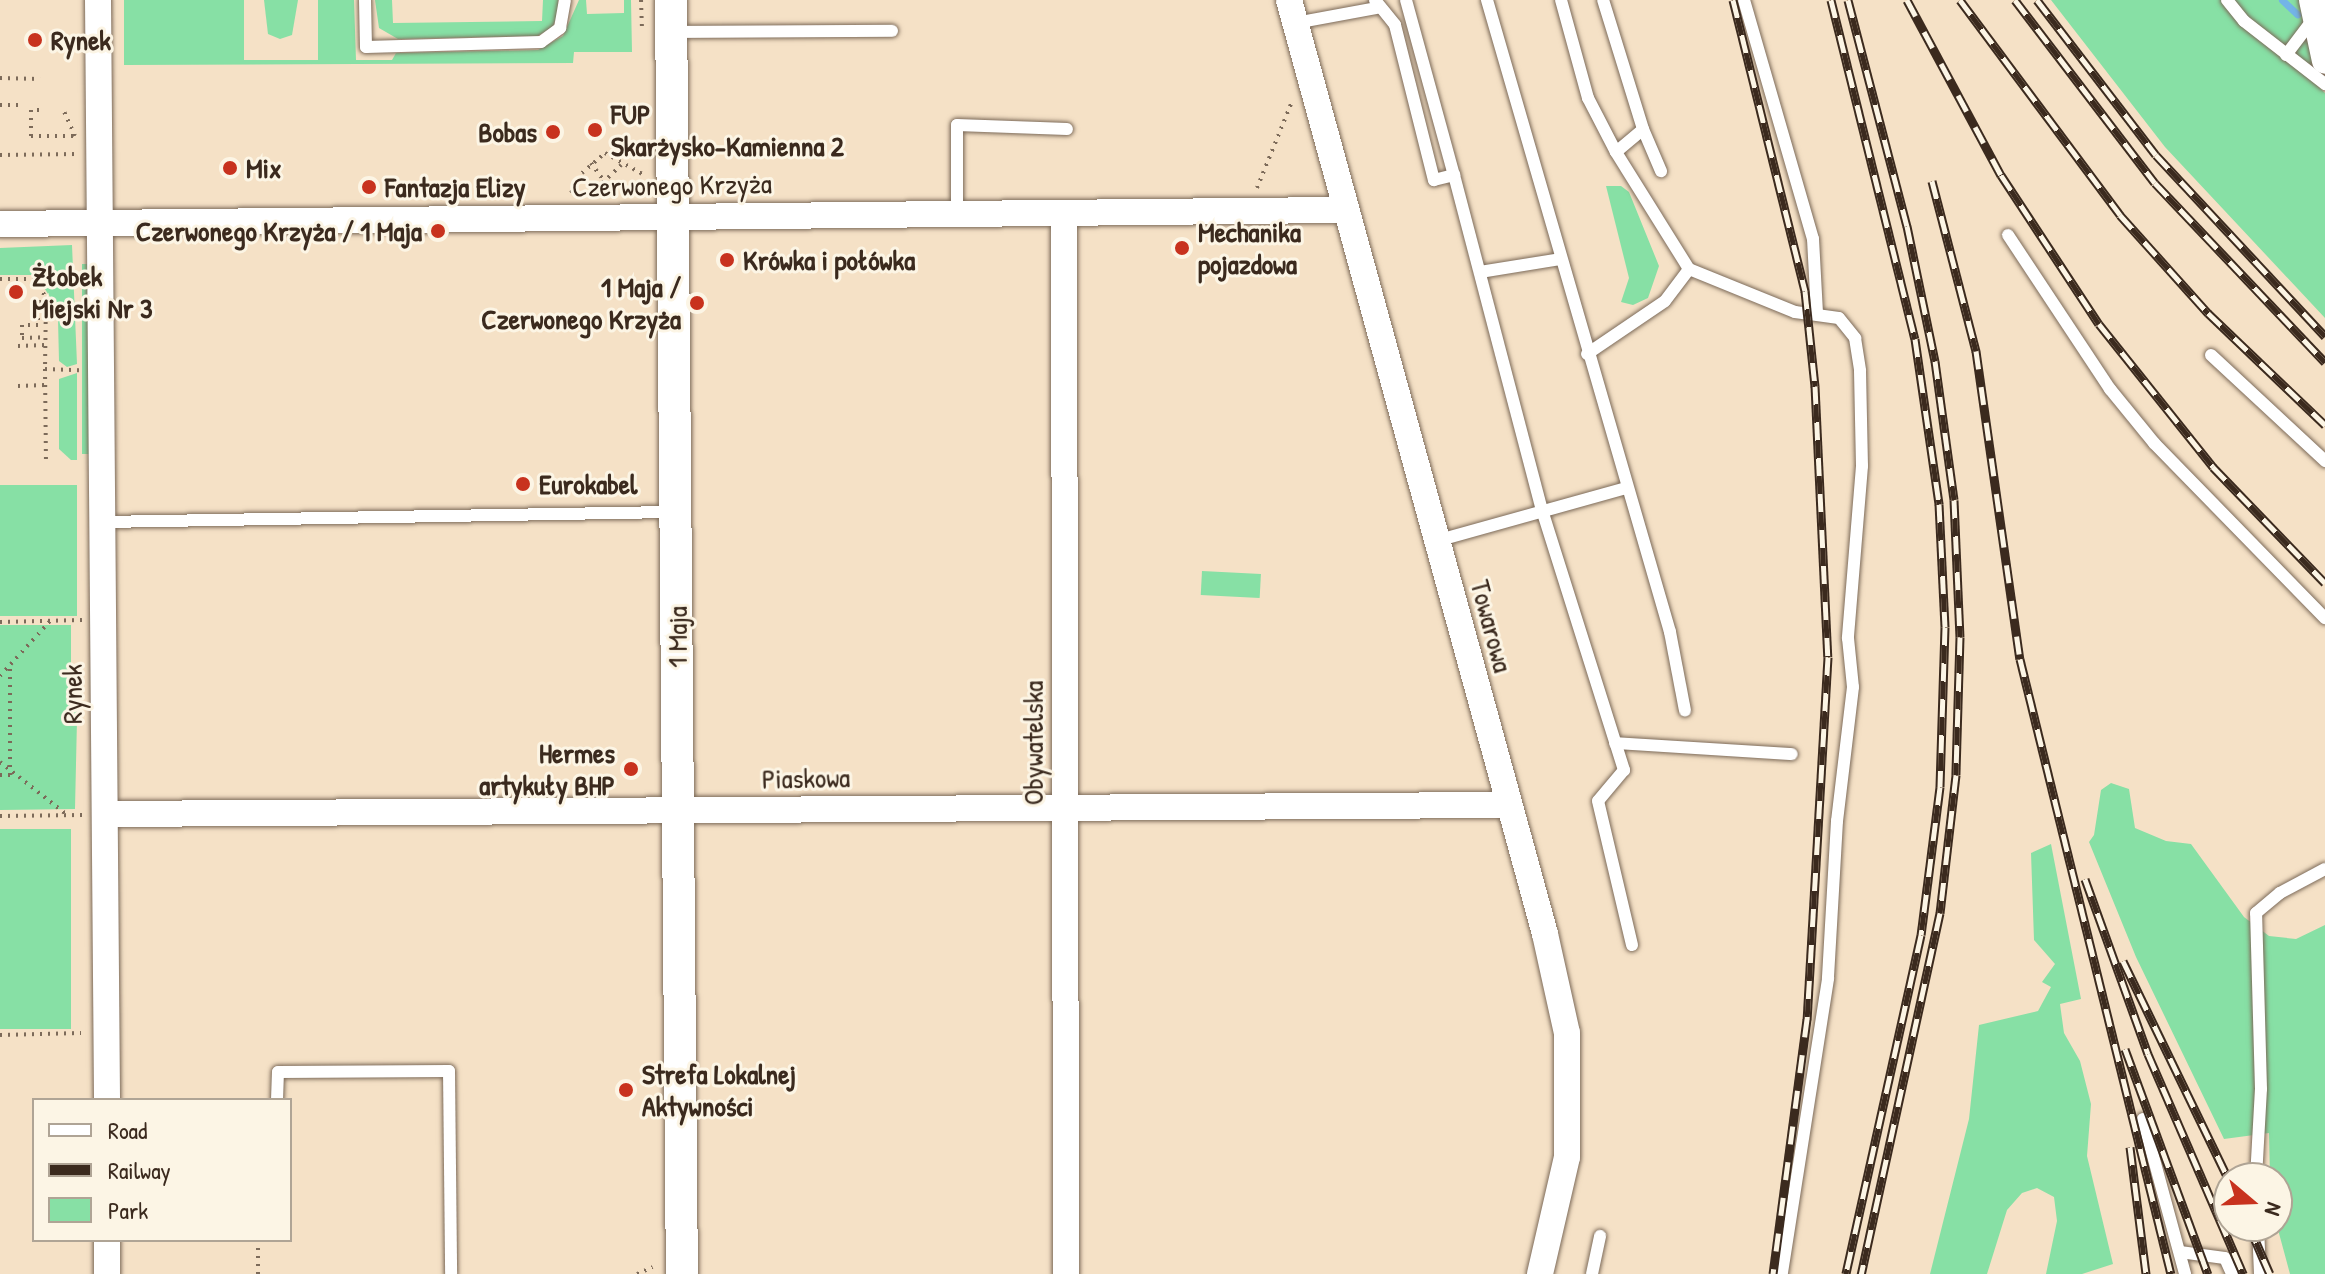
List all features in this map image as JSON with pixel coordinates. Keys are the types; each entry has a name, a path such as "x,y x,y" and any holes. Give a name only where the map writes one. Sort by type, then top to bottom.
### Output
{"street":[{"name":"Rynek","path":"98,0 103,522 94,815 107,1098"},
{"path":"2313,9 2325,61"},
{"name":"Towarowa","path":"1292,12 1545,934 1570,1064 1567,1157 1540,1274"},
{"name":"1 Maja","path":"661,20 675,217 678,811 668,1270"},
{"name":"Czerwonego Krzyża","path":"0,224 1344,210"},
{"name":"Obywatelska","path":"1064,213 1066,1274"},
{"name":"Piaskowa","path":"94,815 1508,805"},
{"path":"107,1242 107,1274"}],"lane":[{"path":"365,0 366,47 541,42 560,28 565,0"},
{"path":"1406,0 1542,510 1624,770 1598,801 1632,945"},
{"path":"1487,0 1587,354 1670,632 1685,711"},
{"path":"1561,0 1588,98 1616,152 1689,269 1795,312 1817,312 1839,318 1855,338 1862,466 1848,638 1853,687 1837,821 1828,979 1782,1274"},
{"path":"1603,0 1643,129 1661,171"},
{"path":"1744,0 1813,239 1817,312"},
{"path":"2227,0 2286,55 2325,84"},
{"path":"1292,12 1376,4 1395,25 1434,180 1454,175"},
{"path":"2286,55 2313,9"},
{"path":"661,20 892,31"},
{"path":"957,213 957,125 1067,129"},
{"path":"1616,152 1643,129"},
{"path":"2008,235 2110,389 2154,443 2325,618"},
{"path":"1480,272 1560,259"},
{"path":"1587,354 1665,301 1689,269"},
{"path":"2211,355 2325,461"},
{"path":"1435,542 1626,488"},
{"path":"103,522 676,512"},
{"path":"1615,743 1792,754"},
{"path":"2257,1162 2261,1058 2256,913 2280,893 2325,869"},
{"path":"277,1098 278,1072 449,1071 451,1274"},
{"path":"2143,1119 2185,1274"},
{"path":"1592,1274 1600,1236"},
{"path":"2259,1242 2260,1274"},
{"path":"2180,1252 2225,1258 2232,1274"}],"path":[{"path":"641,0 661,20"},
{"path":"0,78 40,79"},
{"path":"1255,191 1266,175 1293,94"},
{"path":"0,105 20,105"},
{"path":"39,110 31,110 31,136 75,136 64,111"},
{"path":"577,199 568,199 591,163 605,153 644,178 644,161"},
{"path":"0,155 83,154"},
{"path":"591,163 604,181 617,198 586,199 604,181 621,165"},
{"path":"0,279 35,279 46,302 46,464"},
{"path":"31,302 46,302"},
{"path":"38,302 38,325 22,325 22,338 45,337"},
{"path":"18,346 45,345"},
{"path":"45,369 81,370"},
{"path":"18,386 45,385"},
{"path":"0,622 82,620"},
{"path":"0,676 50,621"},
{"path":"10,666 10,771"},
{"path":"0,762 67,815"},
{"path":"0,775 10,771"},
{"path":"0,816 94,815"},
{"path":"0,1035 81,1033"},
{"path":"258,1242 258,1274"},
{"path":"653,1254 668,1270"},
{"path":"637,1274 668,1270"},
{"path":"653,1274 668,1270"}],"green space":[{"path":"124,0 244,0 244,60 318,60 318,0 354,0 356,60 392,60 396,53 538,50 563,36 579,0 586,0 587,14 624,13 624,0 631,0 632,52 574,52 573,63 124,65"},
{"path":"264,0 298,0 292,35 280,39 268,34"},
{"path":"375,0 392,0 393,23 542,21 543,0 558,0 558,14 552,28 537,36 398,39 379,28"},
{"path":"2051,0 2303,0 2317,85 2325,93 2325,318 2165,147"},
{"path":"1606,186 1621,186 1629,192 1659,266 1648,298 1633,305 1621,302 1629,278"},
{"path":"72,245 77,364 67,367 59,361 58,320 49,319 50,297 36,275 0,275 0,248"},
{"path":"82,264 90,264 90,454 82,454"},
{"path":"77,373 77,460 71,460 59,449 59,379"},
{"path":"0,485 77,485 77,616 0,616"},
{"path":"1202,571 1261,574 1260,598 1201,595"},
{"path":"0,625 71,625 71,675 78,675 75,809 0,810"},
{"path":"2111,783 2129,789 2135,828 2166,841 2191,844 2244,917 2269,936 2296,939 2325,925 2325,1274 2290,1274 2281,1242 2293,1242 2293,1162 2270,1162 2269,1133 2224,1139 2136,957 2089,842 2094,835 2101,790"},
{"path":"0,829 71,829 71,1029 0,1029"},
{"path":"2051,844 2081,999 2060,1004 2064,1033 2080,1061 2091,1104 2087,1156 2113,1264 2082,1274 2046,1274 2057,1221 2054,1197 2037,1188 2022,1193 2007,1210 1987,1274 1930,1274 1969,1119 1979,1025 2038,1011 2051,987 2042,982 2055,964 2034,940 2031,853"}],"waterway":[{"path":"2282,0 2297,14"}],"railway":[{"path":"1733,0 1805,291 1815,386 1828,657 1807,1019 1773,1274"},
{"path":"1831,0 1915,339 1939,504 1945,627 1940,787 1921,935 1846,1274"},
{"path":"1848,0 1907,226 1935,361 1954,500 1960,637 1956,775 1940,913 1861,1274"},
{"path":"1907,0 2001,175 2099,324 2213,467 2325,583"},
{"path":"1960,0 2120,215 2208,313 2325,425"},
{"path":"2015,0 2155,183 2325,362"},
{"path":"2037,0 2156,155 2325,336"},
{"path":"1932,181 1976,351 2020,659 2171,1274"},
{"path":"2085,879 2148,1054 2243,1274"},
{"path":"2123,961 2220,1162"},
{"path":"2125,1049 2208,1274"},
{"path":"2130,1147 2146,1274"},
{"path":"2256,1242 2270,1274"}],"place":[{"name":"Rynek","path":"35,40"},
{"name":"FUP Skarżysko-Kamienna 2","path":"595,130"},
{"name":"Bobas","path":"553,132"},
{"name":"Mix","path":"230,168"},
{"name":"Fantazja Elizy","path":"369,187"},
{"name":"Czerwonego Krzyża / 1 Maja","path":"438,231"},
{"name":"Mechanika pojazdowa","path":"1182,248"},
{"name":"Krówka i połówka","path":"727,260"},
{"name":"Żłobek Miejski Nr 3","path":"16,292"},
{"name":"1 Maja / Czerwonego Krzyża","path":"697,303"},
{"name":"Eurokabel","path":"523,484"},
{"name":"Hermes artykuły BHP","path":"631,769"},
{"name":"Strefa Lokalnej Aktywności","path":"626,1090"}]}
